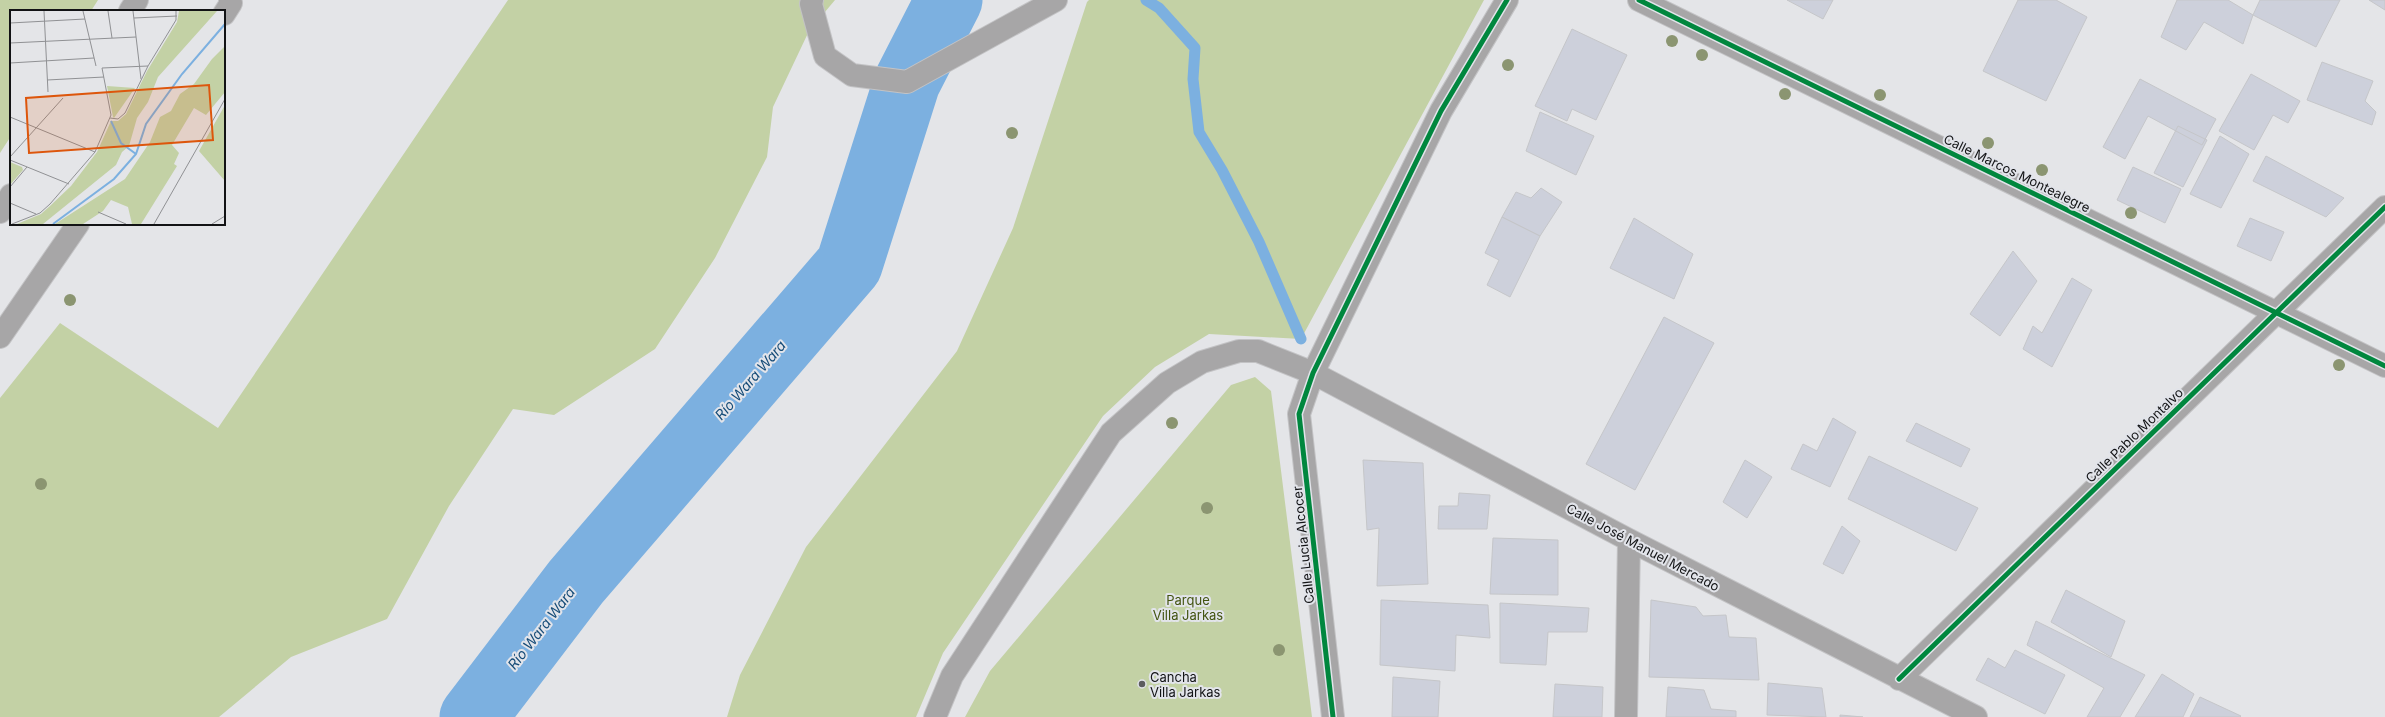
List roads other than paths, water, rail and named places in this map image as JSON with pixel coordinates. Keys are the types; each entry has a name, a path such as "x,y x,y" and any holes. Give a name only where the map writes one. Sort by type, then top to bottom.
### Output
{"street":[{"path":"131,10 137,0"},
{"path":"225,13 232,3 230,0"},
{"path":"812,0 811,4 825,56 852,75 907,82 1056,0"},
{"name":"Calle Lucia Alcocer","path":"1333,717 1299,414 1313,373 1442,111 1507,0"},
{"name":"Calle Marcos Montealegre","path":"1639,0 2385,366"},
{"path":"0,212 10,197"},
{"name":"Calle Pablo Montalvo","path":"1899,679 2385,207"},
{"path":"0,337 77,225"},
{"name":"Calle José Manuel Mercado","path":"935,717 952,676 1111,433 1167,383 1202,362 1238,351 1258,351 1313,373 1629,540 1976,717"},
{"path":"1626,717 1629,540"}],"waterway":[{"name":"Río Wara Wara","path":"473,717 576,582 849,265 907,82 949,0"},
{"path":"1146,0 1159,8 1195,48 1193,79 1199,132 1222,170 1259,242 1301,339"}],"place":[{"name":"Cancha Villa Jarkas","path":"1142,684"}],"park label":[{"name":"Parque Villa Jarkas","path":"1188,608"}]}
